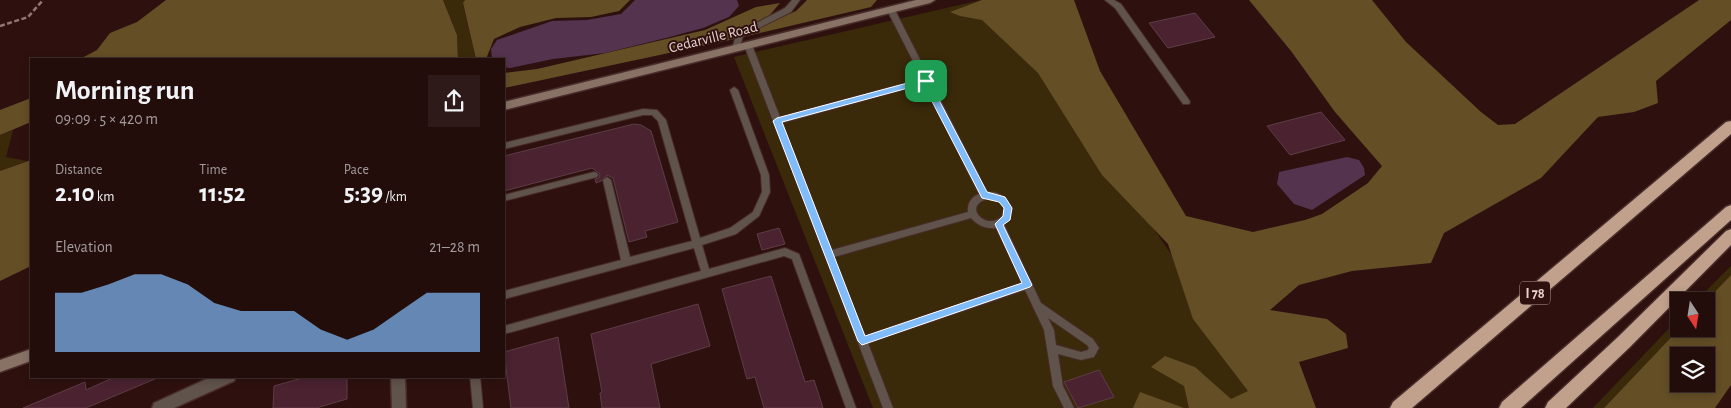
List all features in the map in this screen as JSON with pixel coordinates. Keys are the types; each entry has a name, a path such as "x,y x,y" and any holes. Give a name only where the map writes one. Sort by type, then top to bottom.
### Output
{"highway":[{"path":"1671,177 1731,119"},
{"name":"I 78","path":"1399,408 1731,126"},
{"path":"1508,408 1731,211"},
{"path":"1554,408 1624,342 1731,235"}],"main road":[{"name":"Cedarville Road","path":"505,106 930,0"},
{"path":"0,366 30,355"}],"street":[{"path":"159,408 225,378"},
{"path":"398,378 399,408"}],"lane":[{"path":"736,48 740,35 788,10 796,0"},
{"path":"1110,0 1118,6 1186,102"},
{"path":"891,10 984,196"},
{"path":"748,45 888,408"},
{"path":"777,121 926,81"},
{"path":"505,295 697,243 733,231 756,214 766,192 765,175 734,90"},
{"path":"505,146 643,112 654,112 659,115 706,274"},
{"path":"505,198 594,175"},
{"path":"607,180 626,261"},
{"path":"990,195 1002,199 1008,208 1007,217 999,224 986,225 975,219 972,214 974,200 984,196 990,195"},
{"path":"829,256 972,214"},
{"path":"999,224 1050,330 1058,386 1069,408"},
{"path":"505,330 785,252 796,257 851,408"},
{"path":"862,341 1027,285"},
{"path":"1037,304 1090,342 1094,348 1091,354 1081,356 1054,349"},
{"path":"475,378 478,408"}],"path":[{"path":"0,26 28,17 43,0"}],"shaded area":[{"path":"166,0 443,0 457,35 458,58 82,58 97,50 110,33 137,22"},
{"path":"443,0 465,0 463,4 476,58 458,58 457,35"},
{"path":"465,0 630,0 619,11 591,17 556,18 520,27 494,39 486,58 476,58 463,3"},
{"path":"635,0 737,0 739,6 729,17 703,28 605,53 553,59 510,68 505,67 505,58 492,58 491,49 497,40 552,21 587,20 621,14"},
{"path":"807,0 877,0 871,7 730,40 505,88 505,73 537,69 705,30 756,7 780,3 769,16 773,21 796,11"},
{"path":"981,0 996,0 1275,405 1269,408 873,408 734,57"},
{"path":"982,0 1074,0 1100,71 1186,216 1253,232 1305,220 1322,214 1368,183 1382,166 1335,112 1291,51 1249,0 1372,0 1406,42 1481,112 1498,125 1515,124 1699,0 1731,0 1731,20 1656,81 1658,103 1634,112 1598,117 1541,178 1444,233 1431,263 1352,271 1299,285 1270,310 1327,319 1346,334 1348,348 1299,362 1316,408 1189,408 1184,386 1151,367 1165,356 1195,367 1231,399 1248,391 1193,319 1168,244 1102,175 1038,73 982,20 950,12"},
{"path":"30,98 30,122 0,135 0,110"},
{"path":"13,130 6,157 27,161 0,171 0,135"},
{"path":"1347,157 1359,160 1364,168 1365,175 1312,210 1294,204 1277,184 1279,172"},
{"path":"30,160 30,266 0,281 0,171"},
{"path":"1731,266 1731,275 1715,292 1705,292"},
{"path":"1731,275 1731,385 1715,408 1604,408 1670,338 1715,338 1715,292"},
{"path":"1670,327 1670,338 1604,408 1593,408"},
{"path":"1140,392 1184,408 1133,408"}],"building":[{"path":"1195,13 1215,37 1168,48 1149,23"},
{"path":"1321,112 1345,140 1290,155 1267,126"},
{"path":"634,124 641,125 651,131 678,222 645,231 647,237 629,242 613,178 607,175 596,183 595,179 599,178 600,174 592,168 505,191 505,156"},
{"path":"779,228 785,244 762,250 757,234"},
{"path":"771,276 805,382 814,380 823,408 764,408 755,377 747,379 722,289"},
{"path":"698,304 710,346 651,364 660,408 602,408 600,393 602,392 591,334"},
{"path":"558,337 569,408 511,408 505,352"},
{"path":"1099,370 1114,397 1078,408 1064,382"},
{"path":"113,378 157,378 86,408 23,408 85,382 86,390"},
{"path":"302,378 347,378 347,399 316,408 273,408 274,386"}],"route":[{"path":"926,81 984,196 990,195 1002,199 1006,203 1009,213 1004,221 999,224 1027,285 862,341 777,121 926,81"}]}
